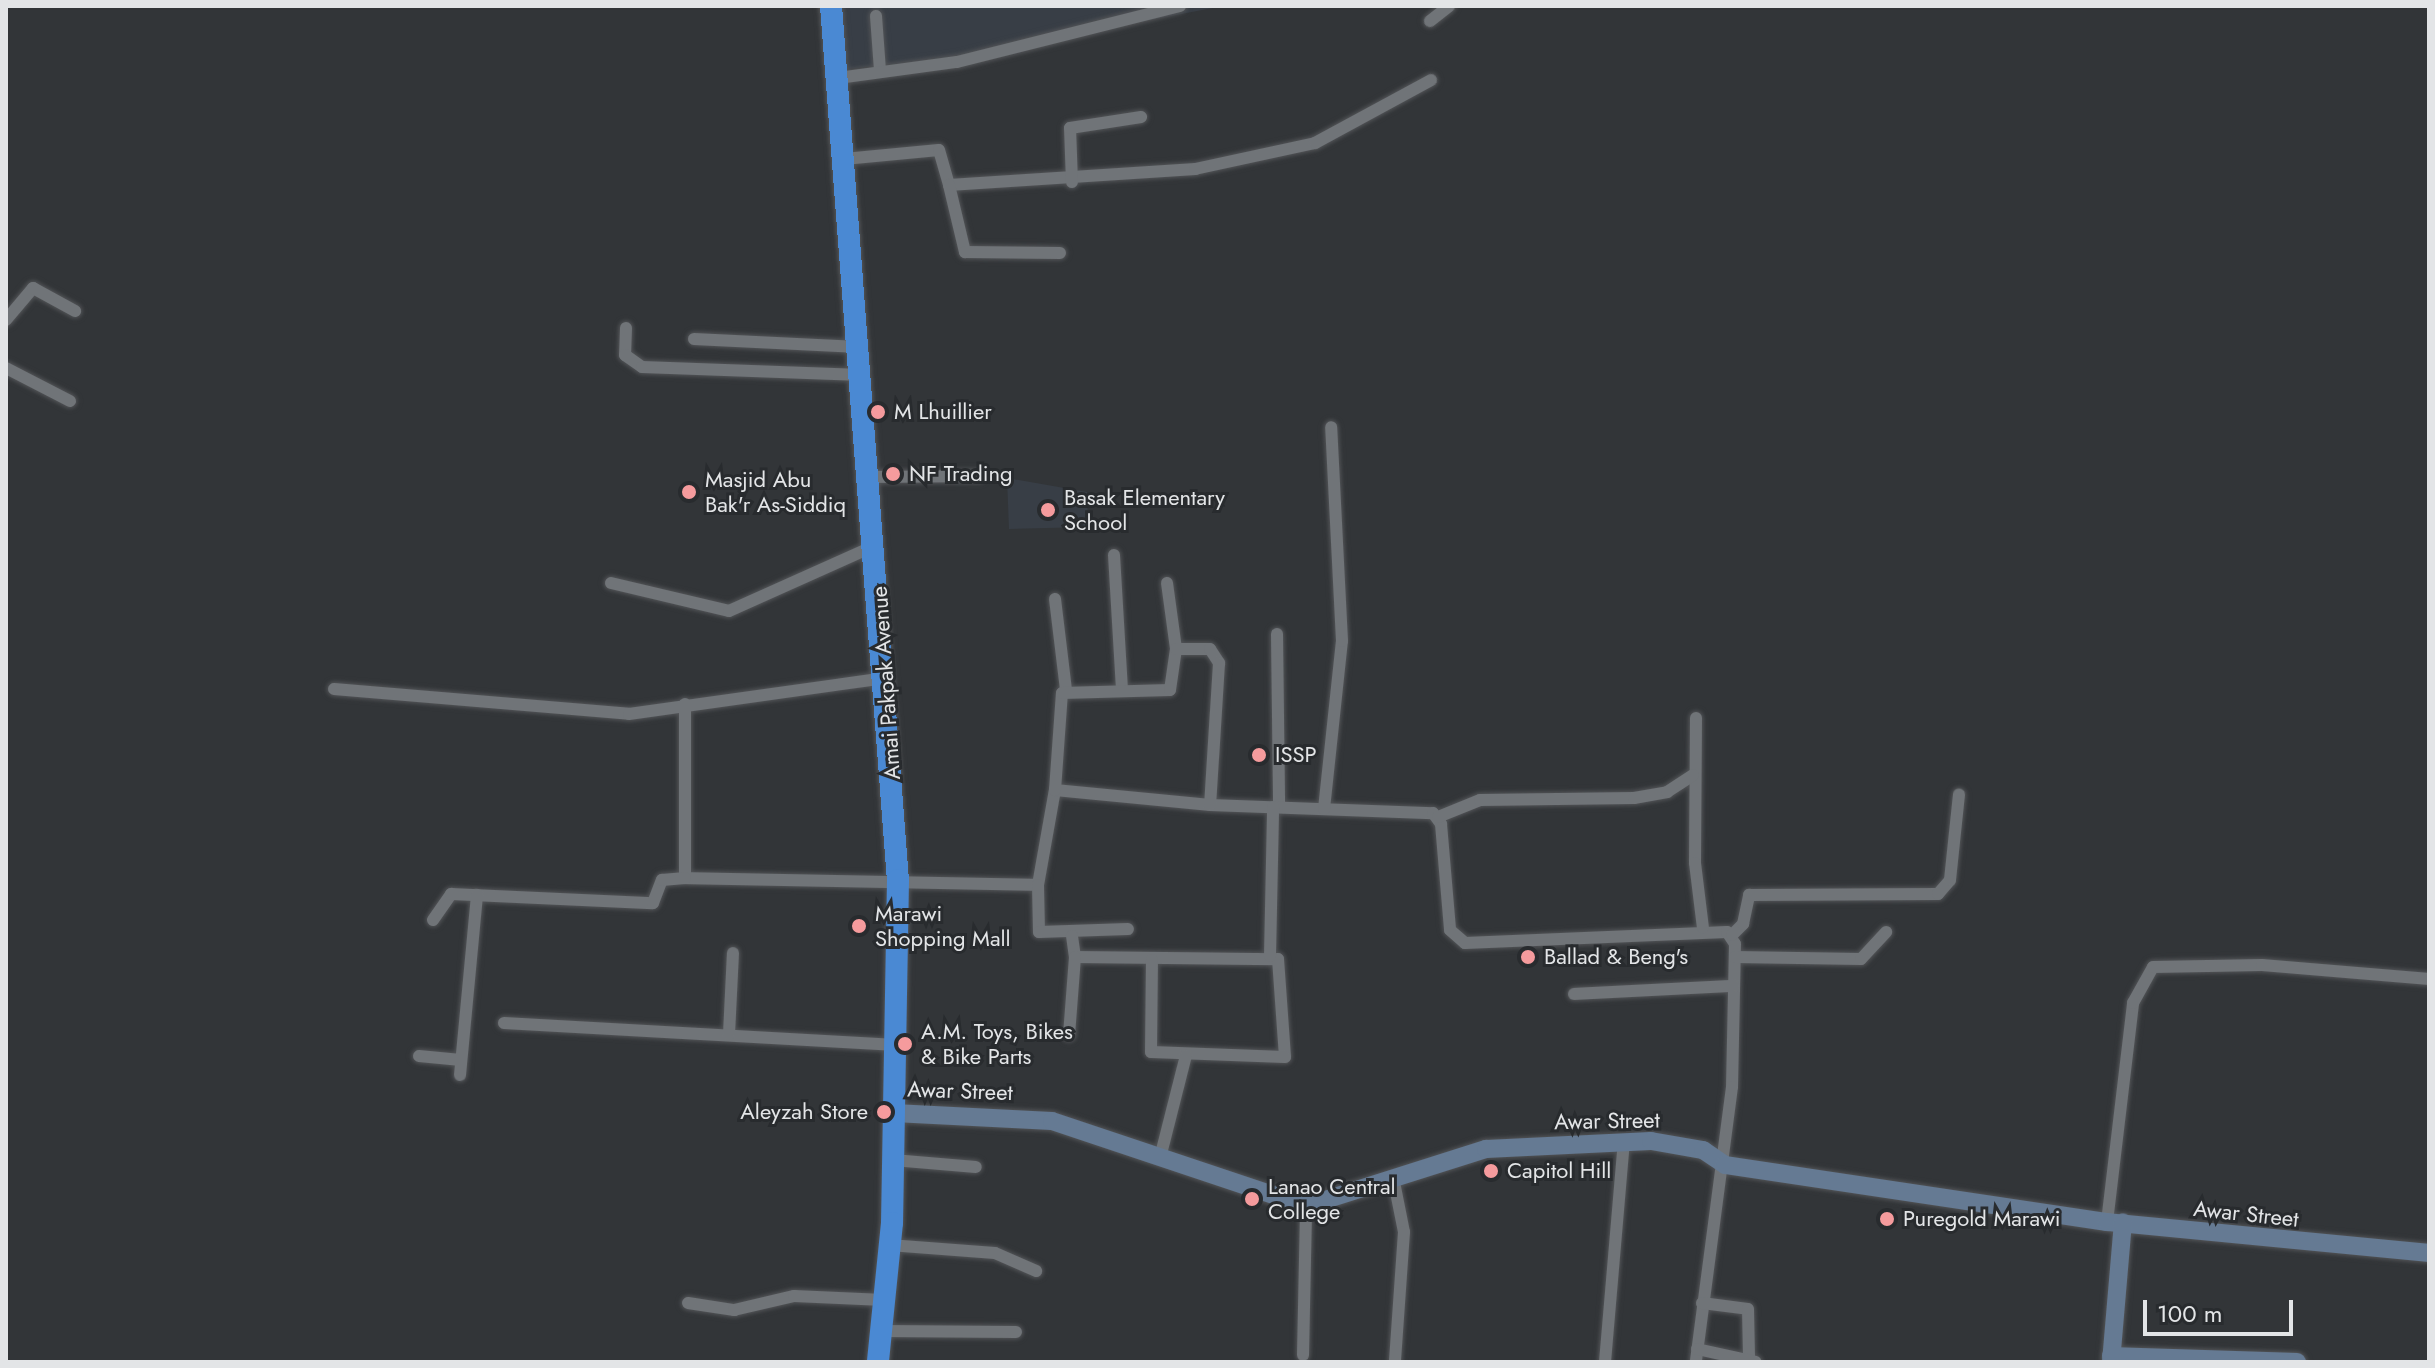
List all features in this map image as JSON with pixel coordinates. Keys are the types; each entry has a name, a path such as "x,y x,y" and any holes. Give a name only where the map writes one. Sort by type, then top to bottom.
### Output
{"highway":[{"name":"Amai Pakpak Avenue","path":"831,6 888,678 898,880 893,1160 878,1362"}],"street":[{"path":"1119,6 1123,21"},
{"path":"838,78 957,62 1180,6"},
{"path":"1430,21 1449,6"},
{"path":"876,16 880,71"},
{"path":"949,185 1072,182 1275,155 1341,132 1431,80"},
{"path":"1072,182 1070,128 1141,117"},
{"path":"844,159 935,149 949,185 965,252 1060,253"},
{"path":"6,320 33,288 75,311"},
{"path":"626,328 625,355 642,367 862,375"},
{"path":"694,339 859,347"},
{"path":"6,370 70,401"},
{"path":"1324,809 1342,641 1331,427"},
{"path":"871,477 979,476"},
{"path":"611,583 729,611 877,544"},
{"path":"1114,555 1122,690"},
{"path":"1066,690 1173,689 1176,649 1167,583"},
{"path":"1055,599 1066,690 1059,704 1055,790 1038,885 1036,929 1072,936 1128,929"},
{"path":"1270,956 1276,807 1277,634"},
{"path":"1176,649 1217,652 1210,805"},
{"path":"334,689 585,715 888,678"},
{"path":"685,704 685,878"},
{"path":"1696,718 1693,775 1703,928"},
{"path":"1438,817 1480,800 1634,798 1667,792 1693,775"},
{"path":"1055,790 1210,805 1425,810 1438,817"},
{"path":"1732,935 1743,924 1749,895 1938,894 1950,880 1959,794"},
{"path":"1438,817 1450,930 1458,941 1703,928 1732,935"},
{"path":"433,920 451,894 653,903 662,880 685,878 1038,885"},
{"path":"460,1075 477,895"},
{"path":"1735,957 1861,959 1886,932"},
{"path":"1702,1303 1748,1309 1753,1360 1696,1355 1717,1162 1732,1087 1735,957 1732,935"},
{"path":"1069,1035 1075,957 1072,936"},
{"path":"729,1034 733,953"},
{"path":"1075,957 1152,960 1270,956 1283,966 1285,1057 1186,1055 1148,1047 1152,960"},
{"path":"2297,1362 2111,1359 2115,1223 2133,1003 2153,967 2262,965 2429,979"},
{"path":"1574,994 1734,986"},
{"path":"504,1023 896,1045"},
{"path":"1160,1158 1186,1055"},
{"path":"419,1056 461,1060"},
{"name":"Awar Street","path":"894,1113 1030,1117 1306,1206 1486,1149 1624,1141 1693,1147 1717,1162 2115,1223 2429,1253"},
{"path":"1605,1362 1624,1141"},
{"path":"893,1160 976,1167"},
{"path":"1393,1177 1404,1232 1395,1362"},
{"path":"1303,1355 1306,1206"},
{"path":"889,1245 995,1253 1036,1271"},
{"path":"688,1303 734,1310 794,1296 884,1300"},
{"path":"881,1331 1016,1332"}],"shaded area":[{"path":"839,6 1223,6 952,58 846,69"},
{"name":"Basak Elementary School","path":"1007,478 1087,492 1088,527 1009,529"}],"place":[{"name":"M Lhuillier","path":"878,412"},
{"name":"NF Trading","path":"893,474"},
{"name":"Masjid Abu Bak'r As-Siddiq","path":"689,492"},
{"name":"Basak Elementary School","path":"1048,510"},
{"name":"ISSP","path":"1259,755"},
{"name":"Marawi Shopping Mall","path":"859,926"},
{"name":"Ballad & Beng's","path":"1528,957"},
{"name":"A.M. Toys, Bikes & Bike Parts","path":"905,1044"},
{"name":"Aleyzah Store","path":"884,1112"},
{"name":"Capitol Hill","path":"1491,1171"},
{"name":"Lanao Central College","path":"1252,1199"},
{"name":"Puregold Marawi","path":"1887,1219"}]}
